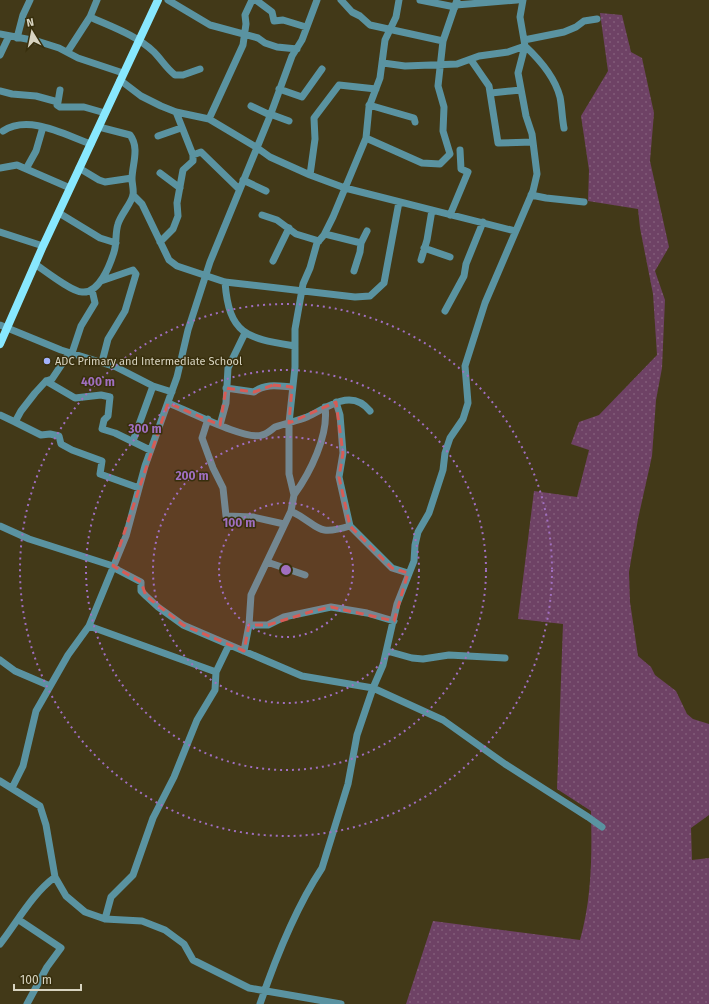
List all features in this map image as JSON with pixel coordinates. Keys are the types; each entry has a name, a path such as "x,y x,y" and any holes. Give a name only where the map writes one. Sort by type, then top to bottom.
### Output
{"main road":[{"path":"0,344 3,326 35,264 158,0"}],"street":[{"path":"0,55 13,37 30,0"},
{"path":"68,51 90,17 97,0"},
{"path":"168,0 210,25 258,38 265,43 277,47 297,49"},
{"path":"208,119 243,45 243,35 246,24 245,15 252,0"},
{"path":"256,0 272,12 274,21 283,20 306,27"},
{"path":"12,788 23,766 36,711 68,655 89,626 126,536 150,450 172,392 210,262 292,56 297,49 317,0"},
{"path":"341,0 352,12 360,16 370,25 443,41"},
{"path":"244,650 249,625 251,595 291,511 294,495 289,474 289,423 295,367 295,329 302,291 319,241 325,234 366,138 369,105 376,89 383,63 385,40 388,30 396,16 399,0"},
{"path":"420,0 456,4 517,0"},
{"path":"260,1004 292,924 322,868 348,784 357,735 387,651 397,604 414,561 418,532 429,513 444,470 445,453 450,438 463,419 468,403 465,366 485,303 531,195 537,174 533,142 518,73 524,43 520,17 523,0"},
{"path":"450,154 443,131 444,107 438,86 443,41 456,4"},
{"path":"90,17 139,40 155,53 162,64 175,75 183,75 200,69"},
{"path":"383,63 405,66 441,66 471,60 479,56 508,52 524,43 564,32 576,27 584,21 597,19"},
{"path":"0,34 37,41 68,51 78,58 122,77 141,96 176,112 208,119 256,147 270,157 310,175 345,188 515,231"},
{"path":"524,43 548,73 555,86 560,97 564,128"},
{"path":"471,60 490,86 498,143 533,142"},
{"path":"279,89 302,97 322,69"},
{"path":"310,175 316,128 314,118 319,109 339,85 376,89"},
{"path":"60,90 57,105 60,107 84,107 105,113"},
{"path":"491,94 521,90"},
{"path":"0,91 12,94 36,96 58,102"},
{"path":"369,105 414,118 415,122"},
{"path":"251,106 289,121"},
{"path":"160,242 173,229 178,216 177,203 183,170 193,161 176,112"},
{"path":"3,131 9,127 26,124 43,127 91,144"},
{"path":"26,169 36,151 43,127"},
{"path":"35,264 62,283 81,293 92,290 101,281 114,252 117,226 133,196 132,178 135,162 134,139 130,135 98,127"},
{"path":"158,136 181,128"},
{"path":"366,138 422,163 440,164 450,154 461,150 461,169 468,172 450,215"},
{"path":"192,155 201,152 239,189"},
{"path":"0,168 17,165 70,188"},
{"path":"80,168 105,182 132,178"},
{"path":"160,173 180,188"},
{"path":"243,180 266,191"},
{"path":"531,195 584,202"},
{"path":"133,196 142,204 168,260 177,266 225,282 355,297 370,296 384,283 399,202"},
{"path":"420,260 432,210"},
{"path":"59,213 100,238 116,243"},
{"path":"262,215 277,220 296,234 319,241"},
{"path":"445,311 464,276 466,264 483,222"},
{"path":"273,261 289,228"},
{"path":"354,271 360,252 361,243 368,231"},
{"path":"0,232 43,246"},
{"path":"325,234 361,243"},
{"path":"424,248 450,257"},
{"path":"101,281 133,270 136,274 125,311 108,339 102,362"},
{"path":"225,282 233,321 245,333 260,340 295,346"},
{"path":"15,422 21,411 46,381 52,379 66,358 72,353 81,326 95,303 92,290"},
{"path":"3,326 72,353 116,367 153,386 172,392"},
{"path":"220,425 226,403 228,368 245,333"},
{"path":"46,381 75,398 101,395 110,397 108,416 104,420 102,429 150,450"},
{"path":"133,442 153,386"},
{"path":"226,388 254,392 259,388 273,386 292,387"},
{"path":"168,403 243,434 261,436 276,427 307,417 325,407 346,399 359,401 370,411"},
{"path":"336,402 340,415 343,453 339,477 350,526 392,568 408,573"},
{"path":"294,495 306,478 314,461 323,431 325,407"},
{"path":"0,415 41,435 50,434 59,436 61,444 72,450 102,461 100,474 139,488"},
{"path":"208,419 202,438 213,468 223,488 226,516 253,517 284,524"},
{"path":"291,511 321,531 335,531 350,526"},
{"path":"0,526 29,539 113,566 141,582 141,591 158,608 183,625 228,645 244,650 302,676 373,688 443,720 505,764 602,827"},
{"path":"267,562 305,575"},
{"path":"249,625 268,625 284,617 331,607 367,613 394,621"},
{"path":"89,626 216,672"},
{"path":"105,919 111,897 133,875 153,818 174,777 197,720 215,690 216,672 228,645"},
{"path":"387,651 412,658 423,659 449,655 505,658"},
{"path":"0,660 15,671 50,686"},
{"path":"0,781 35,802 43,812 55,877 66,896 84,912 105,919 142,921 156,925 173,934 184,944 193,960 249,988 341,1004"},
{"path":"0,944 34,898 55,877"},
{"path":"19,920 61,948 47,967 27,1004"}],"highlighted area":[{"path":"273,385 292,387 289,423 336,402 343,453 339,477 350,526 392,568 408,573 394,621 331,607 268,625 249,625 244,651 183,625 146,596 141,582 113,566 168,403 220,425 226,388 254,392"}],"shaded area":[{"path":"600,13 622,15 631,52 642,58 654,113 650,161 669,247 655,271 665,300 662,368 656,400 652,456 638,519 629,572 630,602 638,656 651,667 655,675 676,691 687,714 693,719 709,724 709,815 691,828 692,860 709,858 709,1004 406,1004 433,921 580,940 584,924 590,876 591,811 557,789 563,624 518,619 534,491 577,497 589,450 571,444 579,422 599,415 657,355 653,294 640,228 638,209 588,201 589,170 581,116 608,71"}],"place":[{"name":"ADC Primary and Intermediate School","path":"47,361"}]}
